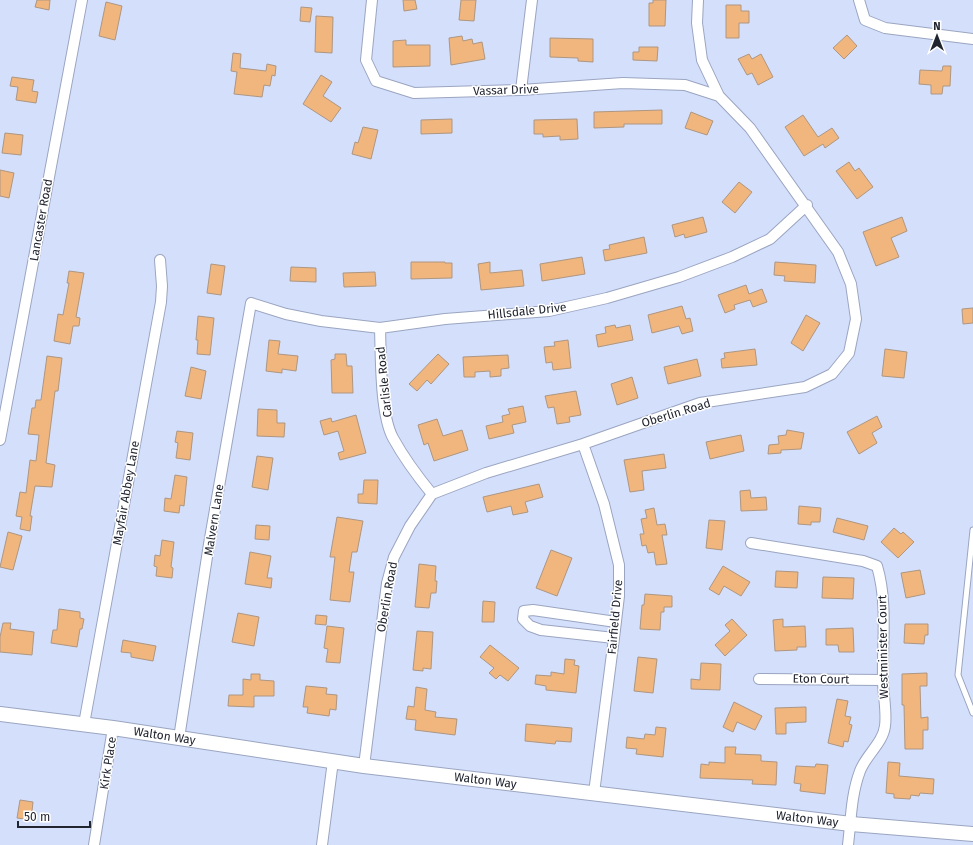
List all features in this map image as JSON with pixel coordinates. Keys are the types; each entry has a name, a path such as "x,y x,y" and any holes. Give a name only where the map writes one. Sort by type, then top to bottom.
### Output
{"main road":[{"name":"Walton Way","path":"0,714 113,728 364,766 851,824 973,834"}],"street":[{"name":"Lancaster Road","path":"0,440 82,0"},
{"name":"Vassar Drive","path":"372,0 366,60 376,81 414,93 521,90 631,84 686,85 719,96"},
{"path":"521,90 532,0"},
{"name":"Oberlin Road","path":"364,766 387,583 394,557 410,526 432,494 486,472 583,444 700,403 806,387 832,374 849,353 856,320 852,291 838,252 750,128 719,96 702,60 697,23 698,0"},
{"path":"859,0 865,20 885,28 973,39"},
{"name":"Hillsdale Drive","path":"251,303 293,316 380,328 445,319 549,311 607,298 679,277 732,257 770,239 806,205"},
{"name":"Mayfair Abbey Lane","path":"84,724 161,302 162,286 160,260"},
{"name":"Malvern Lane","path":"180,738 211,537 251,303"},
{"name":"Carlisle Road","path":"380,328 384,406 392,437 415,472 432,494"},
{"name":"Fairfield Drive","path":"583,444 604,504 619,565 619,596 594,793"},
{"name":"Westminister Court","path":"751,543 863,561 877,566 882,582 884,607 883,680 885,726 880,739 861,768 855,784 848,845"},
{"path":"614,638 541,630 530,626 523,619 524,611 533,610 616,622"},
{"name":"Eton Court","path":"759,678 883,680"},
{"name":"Kirk Place","path":"94,845 113,728"},
{"path":"322,845 333,761"}],"lane":[{"path":"973,530 958,675 973,712"}],"building":[{"path":"37,0 50,0 49,10 35,7"},
{"path":"403,0 415,0 417,9 404,11"},
{"path":"461,0 476,0 474,21 459,20"},
{"path":"653,0 666,0 665,26 649,26 649,3 653,3"},
{"path":"106,2 122,6 115,40 99,36"},
{"path":"726,5 741,5 741,11 749,11 749,23 739,23 739,38 726,38"},
{"path":"301,7 312,8 310,22 300,21"},
{"path":"316,16 333,17 332,53 315,52"},
{"path":"847,35 857,46 844,59 833,48"},
{"path":"462,36 463,41 472,39 473,44 482,42 485,59 451,65 449,38"},
{"path":"550,38 593,39 593,62 578,61 578,58 550,57"},
{"path":"406,40 406,45 430,45 430,66 393,67 393,41"},
{"path":"639,47 658,47 657,61 633,60 633,52 639,52"},
{"path":"233,53 241,54 240,68 266,71 267,64 276,66 275,76 272,75 270,86 264,85 262,97 234,94 237,72 231,71"},
{"path":"749,54 752,59 761,54 773,77 758,85 752,73 747,75 738,59"},
{"path":"943,66 951,66 950,86 943,86 942,94 931,94 931,85 919,84 920,70 942,71"},
{"path":"321,75 332,82 323,96 341,108 331,122 303,104"},
{"path":"12,77 34,80 32,91 38,92 36,103 16,100 18,87 10,86"},
{"path":"662,110 662,124 624,124 624,127 594,128 594,112"},
{"path":"691,112 713,121 707,135 685,128"},
{"path":"803,115 818,137 832,128 839,138 825,148 823,144 804,156 785,127"},
{"path":"452,119 452,133 421,134 421,120"},
{"path":"577,119 578,139 560,140 560,136 543,137 543,134 534,134 534,120"},
{"path":"363,127 378,130 371,159 352,154 355,142 358,143"},
{"path":"5,133 23,135 21,155 2,153"},
{"path":"849,162 855,171 859,168 873,187 857,199 836,171"},
{"path":"0,170 14,173 9,198 0,196"},
{"path":"739,182 752,192 735,213 722,202"},
{"path":"703,217 707,232 685,238 684,234 675,237 672,225"},
{"path":"902,217 907,231 891,238 899,257 876,266 863,232"},
{"path":"644,237 647,253 605,261 603,250 610,249 609,245"},
{"path":"582,257 585,274 542,281 540,264"},
{"path":"411,262 452,263 452,278 411,279"},
{"path":"490,262 490,273 522,270 524,286 481,290 478,264"},
{"path":"775,262 816,265 815,283 784,281 785,276 774,275"},
{"path":"211,264 225,266 221,295 207,293"},
{"path":"291,267 316,268 316,282 290,281"},
{"path":"69,271 84,273 76,317 80,318 79,326 73,326 70,344 54,341 58,314 63,315 69,283 67,283"},
{"path":"375,272 376,286 344,287 343,273"},
{"path":"746,285 749,294 762,289 767,302 753,307 750,300 734,305 735,309 725,313 718,295"},
{"path":"682,306 686,319 690,318 693,331 682,334 679,326 652,333 648,315"},
{"path":"973,308 973,323 963,324 962,309"},
{"path":"806,315 820,323 803,351 791,343"},
{"path":"198,316 214,318 210,355 197,354 198,340 196,340"},
{"path":"615,325 616,328 630,325 633,340 598,347 596,335 606,333 605,327"},
{"path":"269,340 280,341 278,354 298,356 296,371 282,369 282,373 266,371"},
{"path":"568,340 571,368 553,370 552,362 546,363 544,347 555,346 554,342"},
{"path":"755,349 757,365 722,368 721,359 725,358 724,353"},
{"path":"885,349 907,352 904,378 882,376"},
{"path":"335,354 346,354 347,366 352,366 353,393 332,393 331,360 335,359"},
{"path":"438,354 449,364 431,384 427,380 417,391 409,384"},
{"path":"508,355 509,368 501,369 501,376 490,377 490,371 475,372 475,377 464,377 463,357"},
{"path":"47,356 62,358 58,391 55,391 46,463 55,465 52,487 35,486 30,516 32,516 30,531 20,529 22,517 16,516 20,492 26,493 30,460 36,461 39,435 28,434 32,408 35,408 36,400 41,400"},
{"path":"697,359 701,376 668,384 664,367"},
{"path":"191,367 206,371 201,399 185,396"},
{"path":"632,377 638,398 617,405 611,384"},
{"path":"576,391 581,415 569,417 570,422 557,424 554,407 548,408 545,396"},
{"path":"523,406 526,422 512,425 514,433 489,439 486,426 503,422 502,416 510,414 508,409"},
{"path":"258,409 277,410 277,423 285,423 284,437 257,436"},
{"path":"356,415 366,453 340,460 338,453 344,451 338,431 324,435 320,421 331,418 332,422"},
{"path":"877,416 882,427 872,433 877,443 859,454 847,432"},
{"path":"437,419 443,436 462,430 468,450 434,461 428,443 424,445 418,425"},
{"path":"787,430 804,433 801,449 781,450 781,453 768,454 769,445 779,444 778,436 786,435"},
{"path":"177,431 193,433 190,460 176,458 178,443 175,442"},
{"path":"741,435 744,451 710,459 706,442"},
{"path":"664,454 666,468 642,471 644,490 630,492 624,460"},
{"path":"257,456 273,458 268,490 252,487"},
{"path":"175,475 187,477 184,506 180,505 179,513 164,511 165,498 171,499"},
{"path":"364,480 378,480 377,504 358,503 358,494 363,494"},
{"path":"539,484 543,497 525,502 528,512 513,515 511,506 487,512 483,497"},
{"path":"750,490 751,498 766,497 767,510 741,511 740,491"},
{"path":"799,506 821,508 820,522 811,522 811,525 798,524"},
{"path":"654,508 657,525 665,524 667,535 662,535 667,564 656,565 654,552 648,553 646,545 642,546 640,534 644,534 641,519 647,518 645,510"},
{"path":"337,517 363,521 357,552 352,552 349,572 354,572 350,602 330,600 335,557 330,557"},
{"path":"837,518 868,526 864,540 833,532"},
{"path":"709,520 725,521 722,550 706,548"},
{"path":"256,525 270,526 269,540 255,539"},
{"path":"894,528 901,534 903,532 914,542 898,558 881,542"},
{"path":"8,532 22,536 13,570 0,567"},
{"path":"162,540 174,542 171,567 173,568 172,578 156,576 157,567 154,566 155,555 160,556"},
{"path":"551,550 572,558 557,596 536,588"},
{"path":"250,552 271,556 267,578 272,578 271,588 245,584"},
{"path":"419,564 436,566 436,593 431,593 429,608 415,607"},
{"path":"723,566 750,582 741,596 724,586 719,595 709,589"},
{"path":"920,570 925,594 906,598 901,573"},
{"path":"776,571 798,572 797,588 775,587"},
{"path":"823,577 854,578 853,599 822,598"},
{"path":"645,594 672,596 672,607 664,607 664,612 661,612 660,630 640,629 642,605 644,605"},
{"path":"483,601 495,602 494,622 482,622"},
{"path":"59,609 80,612 80,618 84,619 82,629 80,629 77,647 51,643 53,630 57,630"},
{"path":"238,613 259,617 254,646 232,642"},
{"path":"316,615 327,616 326,625 315,624"},
{"path":"732,619 747,635 725,656 715,645 730,631 725,625"},
{"path":"783,619 783,627 805,626 806,647 797,647 797,650 775,651 773,620"},
{"path":"3,623 11,623 10,629 34,632 32,655 0,652 0,637"},
{"path":"905,624 928,624 928,635 925,635 924,644 904,643"},
{"path":"327,626 344,628 340,663 326,662 328,649 324,648"},
{"path":"853,628 854,652 839,652 838,645 826,645 826,629"},
{"path":"417,631 433,632 431,669 423,668 423,671 413,670"},
{"path":"123,640 156,646 153,661 131,657 131,653 121,652"},
{"path":"490,645 519,668 508,681 500,675 496,679 489,673 494,668 480,657"},
{"path":"638,657 657,659 653,693 634,691"},
{"path":"565,659 575,660 574,665 579,666 576,693 546,690 546,686 535,684 536,675 551,676 551,672 564,674"},
{"path":"701,663 721,664 720,690 691,689 691,679 700,680"},
{"path":"927,673 927,686 920,686 921,718 928,717 928,730 923,730 923,749 905,749 904,705 902,705 902,674"},
{"path":"251,674 260,674 260,680 274,681 274,696 254,696 254,707 228,706 229,695 243,695 243,679 251,680"},
{"path":"306,686 327,688 326,694 337,695 336,710 330,709 329,716 307,713 308,707 303,707"},
{"path":"416,687 427,689 425,710 436,712 435,717 457,719 455,735 415,730 416,720 406,719 408,706 414,707"},
{"path":"837,699 848,701 845,716 851,717 849,724 852,725 848,742 844,741 843,747 828,743"},
{"path":"734,702 762,716 755,730 737,722 733,732 723,727"},
{"path":"806,707 806,722 786,723 786,734 776,734 775,708"},
{"path":"526,724 572,728 571,742 556,741 555,744 525,741"},
{"path":"656,727 666,728 663,757 636,754 637,749 626,748 627,737 644,739 645,734 655,735"},
{"path":"725,747 736,747 735,754 761,755 761,761 777,762 776,785 752,784 753,780 700,778 701,764 709,765 709,762 725,763"},
{"path":"888,762 900,763 899,776 934,779 933,794 920,793 919,796 911,795 910,799 894,798 894,794 886,793"},
{"path":"816,764 828,765 825,794 800,791 801,784 794,783 796,766 815,767"},
{"path":"20,800 33,802 31,820 17,818"}]}
